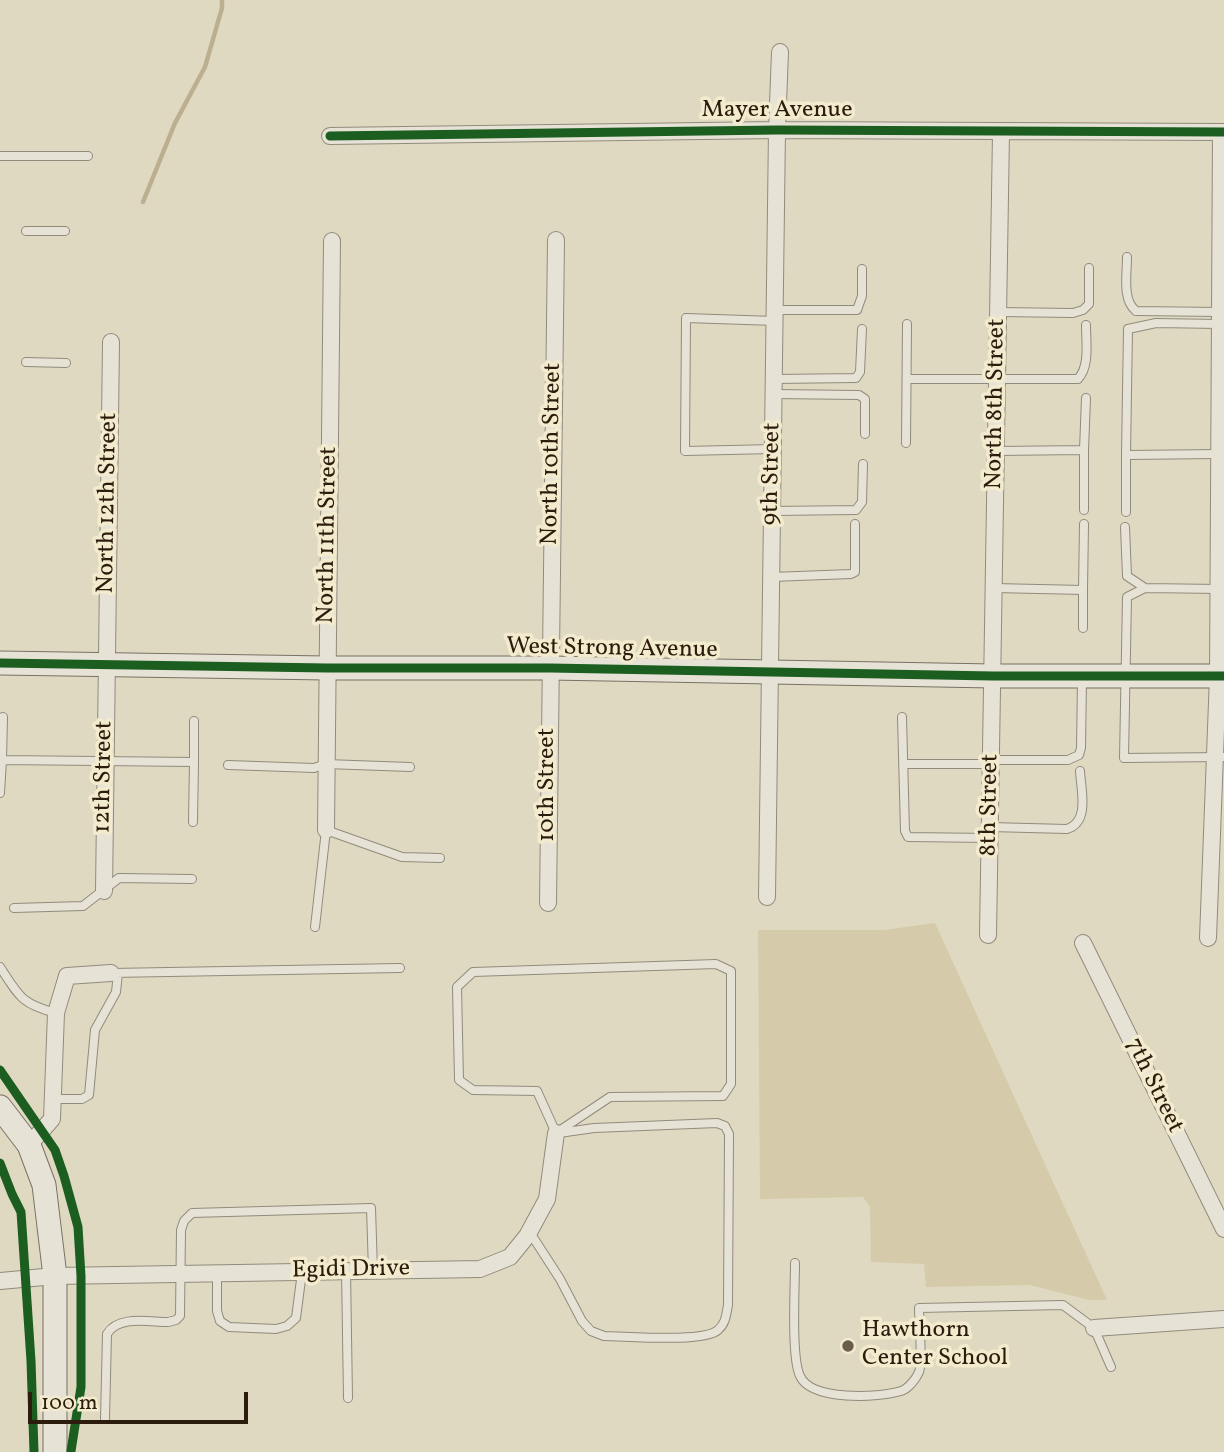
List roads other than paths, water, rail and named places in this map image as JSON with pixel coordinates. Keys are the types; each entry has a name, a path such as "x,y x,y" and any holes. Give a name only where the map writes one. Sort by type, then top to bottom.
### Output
{"street":[{"name":"9th Street","path":"767,897 780,52"},
{"name":"Mayer Avenue","path":"330,136 777,130 1222,132"},
{"path":"1208,938 1221,676 1222,132"},
{"name":"North 8th Street","path":"993,676 1001,133"},
{"name":"North 10th Street","path":"550,668 556,240"},
{"name":"North 11th Street","path":"326,830 332,241"},
{"name":"North 12th Street","path":"107,663 111,342"},
{"name":"West Strong Avenue","path":"0,663 550,668 993,676 1221,676"},
{"name":"12th Street","path":"104,891 107,663"},
{"name":"10th Street","path":"548,903 550,668"},
{"name":"8th Street","path":"989,934 993,676"},
{"name":"7th Street","path":"1083,943 1224,1229"},
{"path":"29,1146 52,1119 57,1013 67,976 114,973"},
{"path":"0,1107 29,1146 44,1185 55,1276 55,1452"},
{"name":"Egidi Drive","path":"0,1281 55,1276 480,1269 510,1256 529,1231 547,1199 556,1133"},
{"path":"1094,1328 1224,1319"}],"lane":[{"path":"0,156 88,156"},
{"path":"26,232 65,231"},
{"path":"1126,257 1127,295 1130,306 1136,311 1221,319"},
{"path":"999,312 1073,313 1083,310 1089,304 1089,268"},
{"path":"773,449 685,451 686,318 857,310 862,296 862,269"},
{"path":"1126,512 1128,329 1156,323 1221,319"},
{"path":"906,324 906,443"},
{"path":"906,379 1077,379 1084,372 1086,364 1086,326"},
{"path":"774,386 856,378 860,372 862,329"},
{"path":"26,362 66,363"},
{"path":"774,386 859,395 865,399 865,434"},
{"path":"1084,510 1086,398"},
{"path":"996,450 1084,450"},
{"path":"1126,455 1222,454"},
{"path":"772,511 856,510 862,502 863,464"},
{"path":"771,576 855,572 855,524"},
{"path":"1083,628 1084,524"},
{"path":"1125,527 1125,568 1128,576 1146,587"},
{"path":"1219,757 1124,758 1127,597 1146,587 1220,587"},
{"path":"994,588 1083,590"},
{"path":"903,764 1068,760 1079,755 1082,676"},
{"path":"0,793 3,717"},
{"path":"902,718 905,831 908,837 1074,827 1080,821 1082,811 1080,771"},
{"path":"193,822 194,721"},
{"path":"2,760 194,762"},
{"path":"228,765 410,767"},
{"path":"315,927 326,830 402,858 440,858"},
{"path":"14,908 83,906 119,878 192,879"},
{"path":"716,964 731,971 731,1084 723,1096 610,1097 556,1133 537,1091 473,1090 459,1080 457,987 474,972 716,964"},
{"path":"0,967 22,1000 57,1013"},
{"path":"52,1099 82,1099 89,1095 95,1030 116,992 114,973 400,968"},
{"path":"529,1231 560,1279 582,1321 591,1331 604,1336 695,1338 716,1332 725,1322 728,1305 729,1134 725,1126 717,1123 594,1128 556,1133"},
{"path":"104,1419 107,1334 112,1326 120,1322 176,1320 180,1316 181,1230 184,1221 192,1213 371,1208 373,1271"},
{"path":"795,1263 796,1361 800,1377 818,1392 832,1396 900,1392 907,1388 920,1371 919,1308 1063,1306 1094,1328 1111,1367"},
{"path":"346,1271 348,1398"},
{"path":"217,1274 217,1311 220,1321 229,1326 276,1328 287,1326 296,1318 302,1272"}],"waterway":[{"path":"143,202 175,123 205,67 222,0"}],"place":[{"name":"Hawthorn Center School","path":"848,1346"}]}
